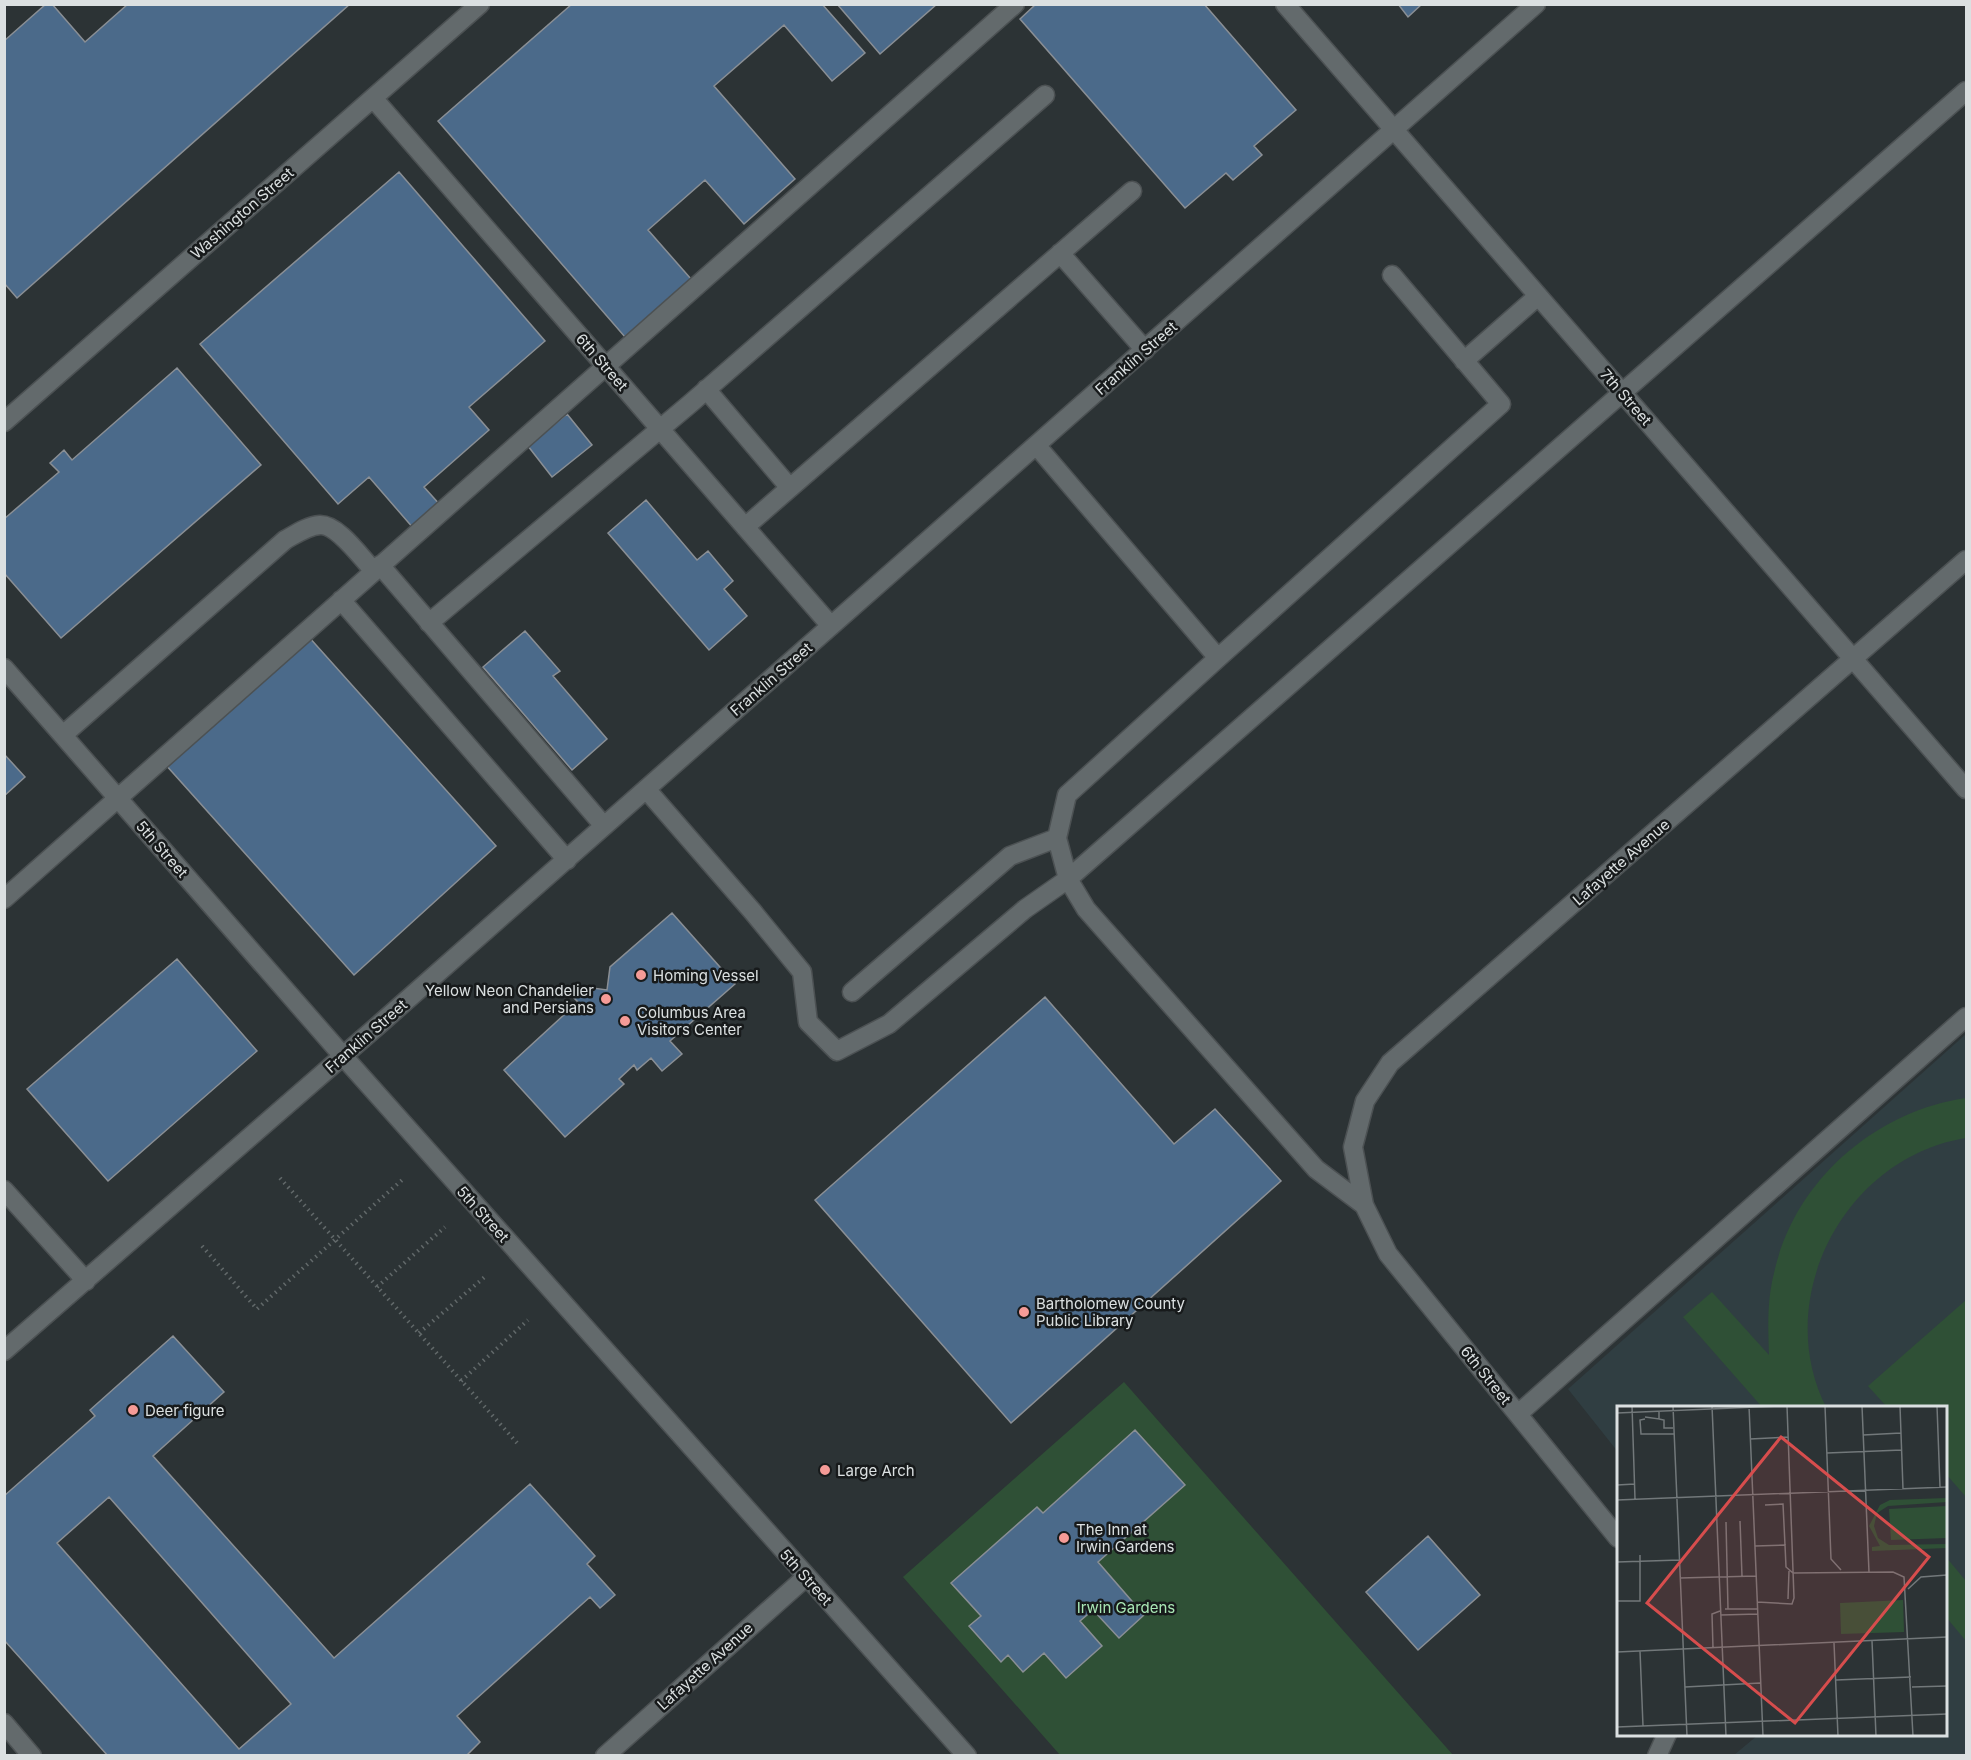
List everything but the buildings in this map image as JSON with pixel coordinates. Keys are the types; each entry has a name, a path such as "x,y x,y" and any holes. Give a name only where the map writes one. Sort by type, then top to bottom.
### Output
{"street":[{"name":"Washington Street","path":"4,423 480,4"},
{"path":"4,899 1015,4"},
{"name":"7th Street","path":"1285,4 1966,789"},
{"name":"Franklin Street","path":"4,1351 567,860 1536,4"},
{"path":"646,789 802,972 808,1023 837,1052 889,1024 1025,909 1068,879 1966,91"},
{"path":"429,623 706,390 1044,95"},
{"name":"6th Street","path":"373,98 831,626"},
{"path":"745,527 1132,191"},
{"path":"1060,253 1145,350"},
{"path":"1364,1205 1316,1168 1086,909 1068,879 1057,838 1067,795 1501,404 1392,276"},
{"path":"1464,361 1538,296"},
{"path":"706,390 790,488"},
{"path":"1036,446 1218,658"},
{"path":"63,735 285,540 303,529 322,525 336,531 377,568 429,623 604,826"},
{"name":"Lafayette Avenue","path":"1364,1205 1353,1148 1365,1101 1390,1063 1966,560"},
{"path":"341,600 567,860"},
{"name":"5th Street","path":"4,668 343,1056 967,1755"},
{"path":"852,992 1010,856 1057,838"},
{"path":"1518,1414 1966,1017"},
{"path":"4,1190 86,1281"},
{"name":"6th Street","path":"1364,1205 1388,1254 1617,1537"},
{"name":"Lafayette Avenue","path":"604,1755 806,1577"},
{"path":"4,1723 32,1755"},
{"path":"1657,1755 1666,1736"}],"path":[{"path":"280,1178 518,1444"},
{"path":"202,1246 257,1309 402,1180"},
{"path":"377,1287 445,1227"},
{"path":"419,1333 487,1275"},
{"path":"461,1381 528,1320"}],"shaded area":[{"path":"1966,1034 1966,1755 1734,1755 1757,1736 1947,1736 1947,1406 1617,1406 1617,1451 1568,1389"}],"green space":[{"path":"1966,1098 1966,1138 1923,1151 1886,1173 1854,1202 1830,1238 1814,1279 1808,1321 1811,1365 1826,1406 1761,1406 1683,1317 1712,1292 1769,1355 1769,1304 1774,1273 1784,1240 1800,1209 1820,1181 1843,1156 1871,1135 1900,1118 1932,1105"},
{"path":"1966,1300 1966,1497 1947,1475 1947,1406 1886,1406 1868,1386"},
{"name":"Irwin Gardens","path":"1124,1382 1453,1755 1060,1755 903,1577"},
{"path":"1947,1558 1966,1581 1966,1641 1947,1618"}],"place":[{"name":"Homing Vessel","path":"641,975"},
{"name":"Yellow Neon Chandelier and Persians","path":"606,999"},
{"name":"Columbus Area Visitors Center","path":"625,1021"},
{"name":"Bartholomew County Public Library","path":"1024,1312"},
{"name":"Deer figure","path":"133,1410"},
{"name":"Large Arch","path":"825,1470"},
{"name":"The Inn at Irwin Gardens","path":"1064,1538"}]}
